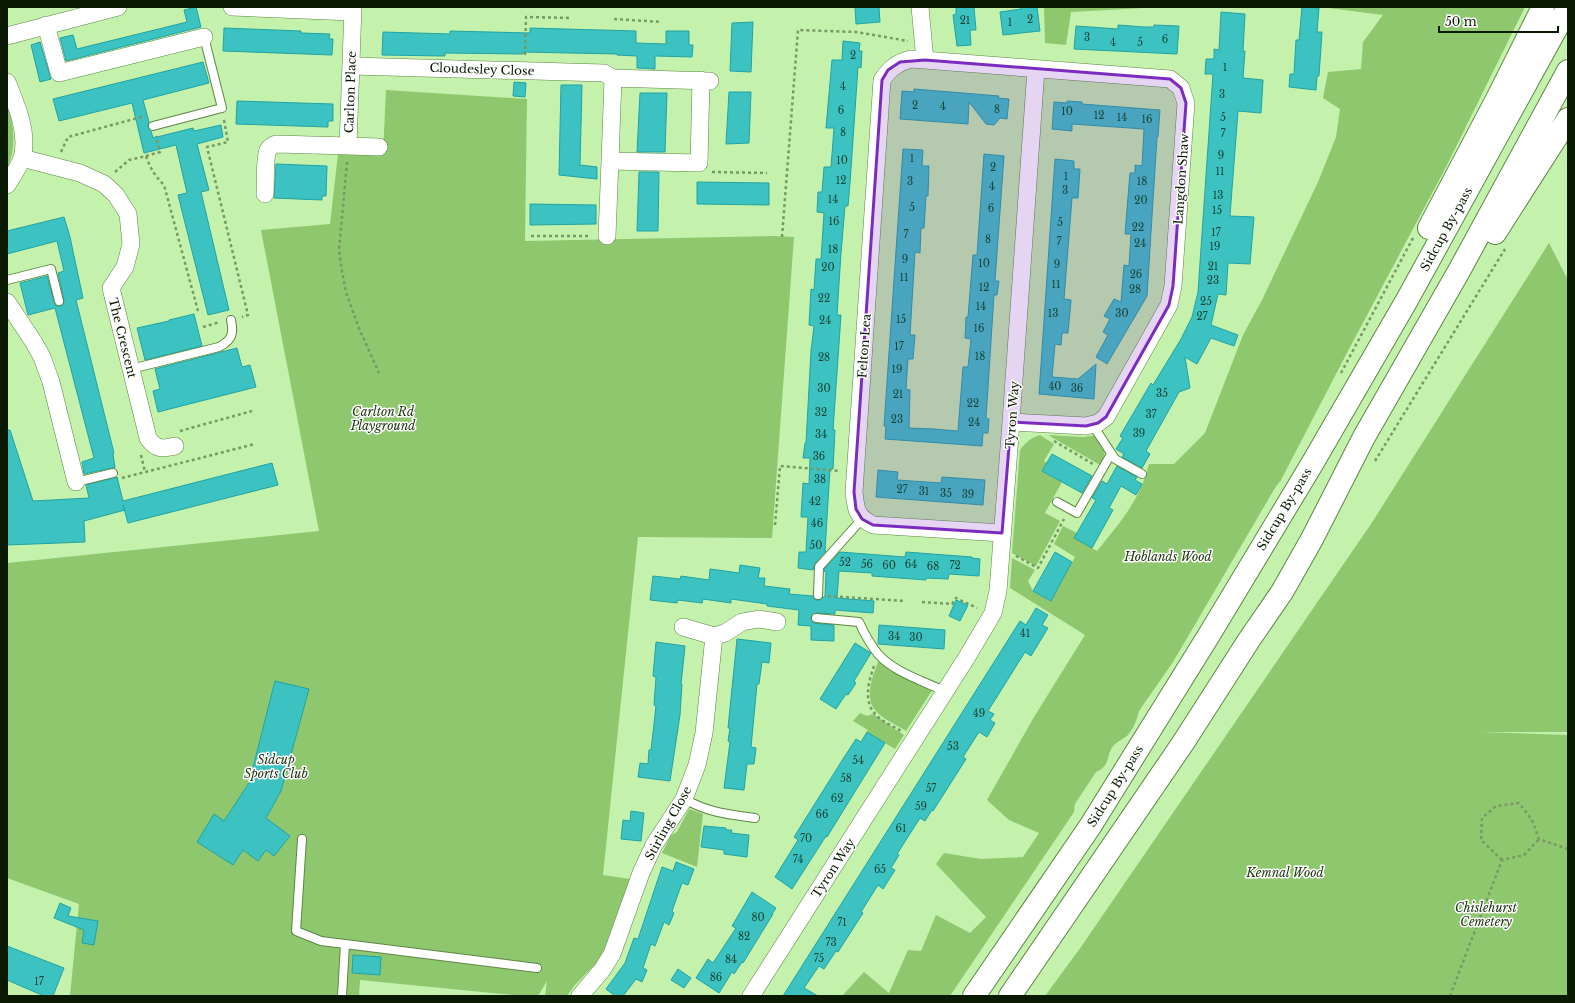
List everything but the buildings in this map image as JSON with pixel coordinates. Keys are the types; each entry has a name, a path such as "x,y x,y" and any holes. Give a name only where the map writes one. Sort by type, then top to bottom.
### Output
{"highway":[{"path":"1312,464 1368,344 1497,99 1543,7"},
{"name":"Sidcup By-pass","path":"974,996 1091,824 1209,635 1312,464 1407,300 1568,7"},
{"path":"1010,996 1183,743 1249,640 1282,592 1312,539 1364,437 1459,271 1568,71"},
{"path":"1364,437 1568,119"}],"street":[{"path":"7,36 118,7"},
{"path":"232,7 353,10"},
{"path":"920,7 924,53"},
{"name":"Carlton Place","path":"353,10 348,146 380,147"},
{"path":"46,25 59,73 204,37"},
{"name":"Langdon Shaw","path":"924,53 1036,68 1170,79 1181,88 1186,103 1174,286 1169,305 1106,417 1098,423 1086,426 1011,422"},
{"name":"Felton Lea","path":"862,519 856,509 854,492 882,80 888,70 900,62 924,53"},
{"name":"Cloudesley Close","path":"351,66 604,73 613,78 705,80 699,163"},
{"name":"Tyron Way","path":"751,996 946,692 992,614 998,591 1036,68"},
{"path":"607,236 613,78"},
{"path":"7,82 15,102 23,132 22,158 7,185"},
{"path":"265,194 267,156 269,149 272,146 276,144 348,146"},
{"name":"The Crescent","path":"22,158 80,173 104,184 116,195 128,214 130,244 129,252 125,267 111,288 148,438 152,445 163,449 176,446"},
{"path":"610,161 699,163"},
{"path":"7,302 42,357 51,382 76,482"},
{"path":"862,519 873,525 1002,541"},
{"path":"683,627 714,636 725,633 742,622 759,619 778,622"},
{"name":"Stirling Close","path":"580,996 602,970 612,954 645,866 654,846 684,799 697,765 704,733 714,636"}],"lane":[{"path":"153,126 222,108 204,37"},
{"path":"7,280 51,269 59,301"},
{"path":"131,369 219,347 228,342 232,336 233,328 231,320"},
{"path":"1092,424 1114,459 1142,474"},
{"path":"1057,502 1077,513 1111,454"},
{"path":"76,482 113,473"},
{"path":"818,595 819,567 862,519"},
{"path":"816,618 859,622 867,638 879,654 894,668 946,692"},
{"path":"684,799 701,808 720,813 755,818"},
{"path":"302,839 296,931 321,941 536,968"},
{"path":"342,996 345,944"}],"path":[{"path":"525,70 526,17 572,18"},
{"path":"614,20 662,22"},
{"path":"782,237 798,30 856,32 901,38 924,53"},
{"path":"203,327 248,315 208,147 228,142 222,108"},
{"path":"55,166 68,137 150,115"},
{"path":"104,184 122,165 129,160 160,152 153,126"},
{"path":"348,146 339,250 346,292 358,326 379,373"},
{"path":"146,156 155,176 164,185 198,311"},
{"path":"699,163 698,171 767,172"},
{"path":"1338,379 1415,235"},
{"path":"531,236 607,236"},
{"path":"1040,423 1042,434 1102,469"},
{"path":"120,479 255,444"},
{"path":"775,525 780,466 856,472"},
{"path":"1002,541 1038,568 1069,508"},
{"path":"818,595 905,601"},
{"path":"922,602 952,604 956,598 992,614"},
{"path":"879,654 868,686 870,707 878,716 915,740"},
{"path":"1502,860 1481,840 1482,818 1496,806 1519,803 1532,820 1539,839"},
{"path":"1539,839 1568,849"},
{"path":"1502,860 1524,855 1539,839"},
{"path":"1450,996 1502,860"}],"highlighted area":[{"path":"925,60 1170,79 1181,88 1186,103 1173,286 1169,305 1106,417 1098,423 1086,426 1011,422 1002,533 873,525 862,519 856,509 854,492 882,80 888,70 900,62"}],"green space":[{"path":"1044,7 1162,7 1071,12 1066,45 1045,43"},
{"name":"Hoblands Wood","path":"1321,7 1525,7 1446,167 1281,480 1173,662 1139,711 1131,730 1127,736 1111,749 1106,763 1096,772 1075,804 1074,812 950,996 842,996 864,972 889,993 908,950 921,951 936,915 970,933 986,917 936,864 944,853 981,859 1023,857 1039,833 1009,820 987,800 1034,717 1085,635 1010,588 1012,558 1035,570 1028,581 1033,591 1051,601 1075,557 1054,544 1063,526 1077,533 1074,538 1097,551 1121,520 1134,500 1145,477 1149,464 1174,464 1205,433 1243,335 1262,300 1318,182 1336,137 1340,109 1323,98 1328,72 1361,69 1363,42 1383,15"},
{"name":"Sidcup Sports Club","path":"386,90 527,99 525,241 773,236 794,237 772,538 638,537 603,875 630,879 601,958 574,986 567,996 545,996 547,981 538,996 522,996 360,980 359,996 70,996 79,904 7,878 7,563 319,531 261,230 330,224 338,154 383,154"},
{"path":"7,103 13,128 13,145 7,169"},
{"name":"Kemnal Wood","path":"1549,243 1568,280 1568,732 1480,732 1568,735 1568,996 1045,996 1081,947 1371,524"},
{"path":"1040,435 1054,444 1044,461 1047,463 1042,471 1062,482 1045,513 1060,521 1036,566 1012,553 1020,450 1028,441"},
{"path":"1048,435 1083,437 1097,435 1102,443 1104,457 1100,465"},
{"path":"879,660 933,689 906,731 882,716 872,705 870,699 871,685"},
{"path":"860,713 867,716 873,714 904,735 895,749 867,732 868,730 853,721"},
{"path":"689,809 703,814 697,867 662,853 671,835 677,832"}],"park label":[{"name":"Carlton Rd Playground","path":"383,418"},
{"name":"Chislehurst Cemetery","path":"1486,914"}]}
